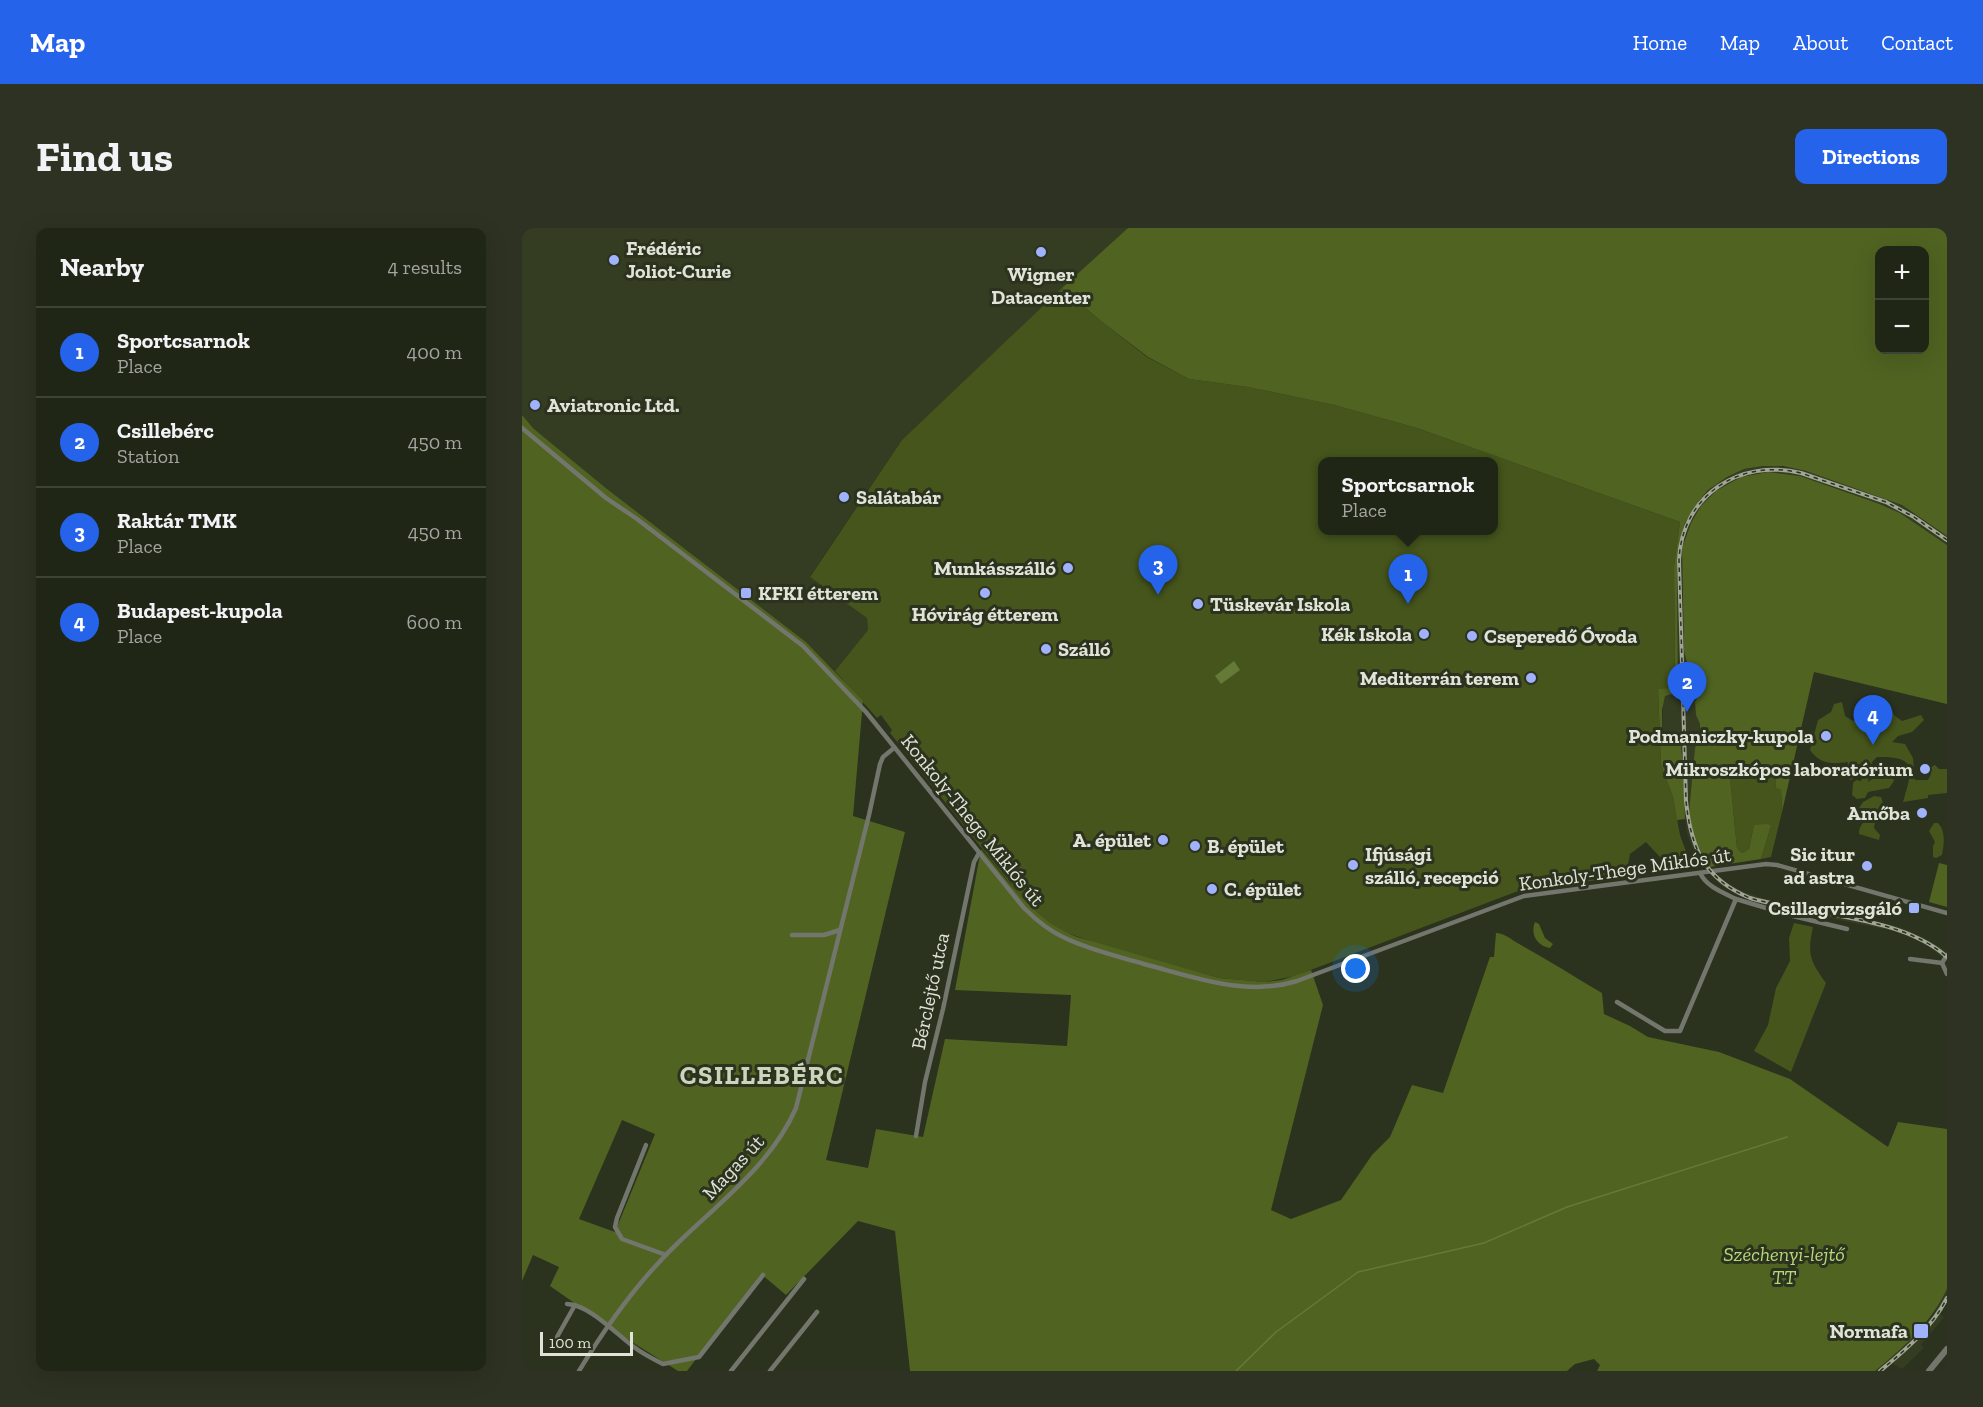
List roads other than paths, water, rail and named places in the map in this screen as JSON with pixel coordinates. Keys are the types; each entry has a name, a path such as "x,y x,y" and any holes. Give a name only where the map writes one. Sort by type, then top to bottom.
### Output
{"street":[{"name":"Konkoly-Thege Miklós út","path":"522,428 606,498 637,519 803,646 851,694 1023,908 1036,920 1062,937 1088,948 1199,979 1250,987 1275,987 1297,981 1524,896 1771,864 1947,913"},
{"name":"Magas út","path":"579,1371 632,1293 666,1255 723,1202 769,1153 790,1122 796,1108 880,764 883,757 894,748"},
{"name":"Bérclejtő utca","path":"915,1136 925,1082 944,1010 974,862 979,853"},
{"path":"1700,873 1712,887 1736,898 1793,916 1847,929"},
{"path":"1617,1002 1665,1031 1680,1031 1736,898"},
{"path":"792,935 828,934 840,930"},
{"path":"828,934 837,944"},
{"path":"1942,963 1947,955"},
{"path":"1910,959 1942,963"},
{"path":"1942,963 1947,974"},
{"path":"646,1145 615,1227 622,1239 666,1255"},
{"path":"567,1304 575,1305 608,1326 635,1348 663,1364 699,1357 763,1275"},
{"path":"731,1371 804,1279"},
{"path":"557,1337 575,1305"},
{"path":"770,1371 817,1312"},
{"path":"1929,1371 1947,1349"}],"waterway":[{"path":"1236,1371 1276,1332 1358,1272 1484,1243 1567,1207 1787,1137"}],"railway":[{"path":"1947,540 1914,517 1886,502 1801,473 1778,470 1757,471 1736,477 1718,486 1703,500 1691,517 1683,537 1679,560 1686,801 1696,847 1703,860 1721,881 1750,898 1880,925 1928,943 1947,957"},
{"path":"1880,1371 1926,1329 1947,1298"}],"place":[{"name":"Wigner Datacenter","path":"1041,252"},
{"name":"Frédéric Joliot-Curie","path":"614,260"},
{"name":"Aviatronic Ltd.","path":"535,405"},
{"name":"Salátabár","path":"844,497"},
{"name":"Munkásszálló","path":"1068,568"},
{"name":"KFKI étterem","path":"746,593"},
{"name":"Hóvirág étterem","path":"985,593"},
{"name":"Raktár TMK","path":"1158,595"},
{"name":"Tüskevár Iskola","path":"1198,604"},
{"name":"Sportcsarnok","path":"1408,604"},
{"name":"Kék Iskola","path":"1424,634"},
{"name":"Cseperedő Óvoda","path":"1472,636"},
{"name":"Szálló","path":"1046,649"},
{"name":"Mediterrán terem","path":"1531,678"},
{"name":"Csillebérc","path":"1687,712"},
{"name":"Podmaniczky-kupola","path":"1826,736"},
{"name":"Budapest-kupola","path":"1873,745"},
{"name":"Mikroszkópos laboratórium","path":"1925,769"},
{"name":"Amőba","path":"1922,813"},
{"name":"A. épület","path":"1163,840"},
{"name":"B. épület","path":"1195,846"},
{"name":"Ifjúsági szálló, recepció","path":"1353,865"},
{"name":"Sic itur ad astra","path":"1867,866"},
{"name":"C. épület","path":"1212,889"},
{"name":"Csillagvizsgáló","path":"1914,908"},
{"name":"Normafa","path":"1921,1331"}],"district":[{"name":"CSILLEBÉRC","path":"762,1075"}],"park label":[{"name":"Széchenyi-lejtő TT","path":"1784,1266"}]}
